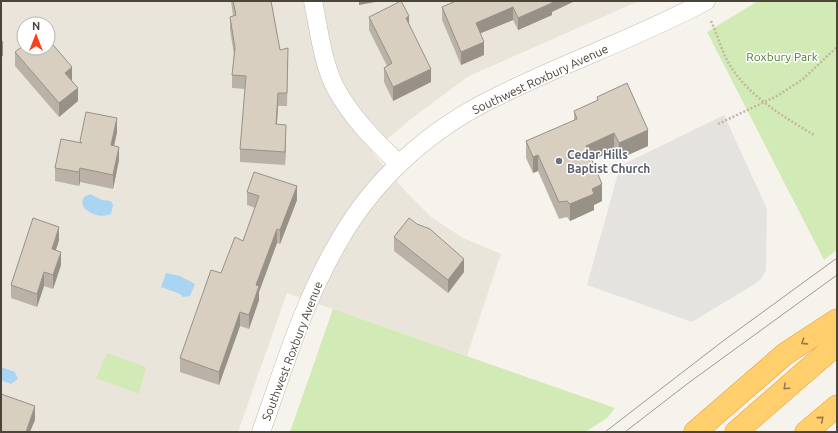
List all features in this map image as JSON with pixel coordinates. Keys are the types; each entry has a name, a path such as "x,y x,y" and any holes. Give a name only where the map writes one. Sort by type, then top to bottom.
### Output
{"highway":[{"path":"695,432 785,354 837,320"},
{"path":"736,432 837,344"},
{"path":"806,432 837,406"}],"street":[{"path":"313,1 326,62 334,86 347,107 367,133 399,164"},
{"name":"Southwest Roxbury Avenue","path":"261,432 294,339 322,272 339,240 360,210 399,164 434,135 493,98 673,19 706,1"}],"path":[{"path":"711,21 730,65 748,87 765,102 814,135"},
{"path":"718,124 765,102 803,79 837,47"}],"shaded area":[{"path":"1,1 639,1 469,76 411,119 372,152 408,194 431,217 463,238 501,254 467,356 287,293 238,432 1,432"},
{"path":"724,115 767,209 766,270 763,276 758,282 692,322 587,285 620,166"}],"green space":[{"name":"Roxbury Park","path":"758,1 837,1 837,250 824,260 707,32"},
{"path":"333,309 615,408 607,418 585,432 290,432"},
{"path":"107,353 146,367 139,394 96,378"}],"water":[{"path":"90,194 102,200 111,201 113,205 111,214 104,216 97,215 84,208 82,202 84,197"},
{"path":"166,273 180,276 195,284 190,296 183,297 180,294 161,287"},
{"path":"1,367 15,372 18,379 11,384 1,380"}],"building":[{"path":"233,1 271,1 280,50 288,48 287,93 278,93 276,124 286,125 285,152 240,149 246,76 232,75 235,48 230,17 236,15"},
{"path":"401,1 409,16 406,18 431,69 393,87 384,68 392,63 369,17"},
{"path":"456,1 552,1 552,3 518,18 513,7 476,23 484,42 461,52 442,7"},
{"path":"56,48 72,67 65,73 78,88 59,103 18,56 56,56"},
{"name":"Cedar Hills Baptist Church","path":"627,83 648,130 619,143 614,133 586,146 602,184 592,189 594,194 570,204 567,201 559,202 538,155 533,157 526,141 577,119 574,111 598,100 597,97"},
{"path":"86,112 117,118 111,145 119,147 113,175 80,168 79,172 55,168 61,139 82,143 80,141"},
{"path":"254,172 297,186 280,230 277,229 256,285 259,286 249,315 240,312 219,372 180,358 211,270 221,273 235,237 243,241 259,196 247,192"},
{"path":"33,218 59,227 52,249 61,252 53,275 44,272 37,294 11,285"},
{"path":"409,218 417,224 430,229 464,259 448,280 394,237"},
{"path":"1,394 35,406 26,432 1,432"}],"tram line":[{"path":"605,432 723,341 837,258"},
{"path":"625,432 687,384 837,275"}],"place":[{"name":"Cedar Hills Baptist Church","path":"559,161"}]}
